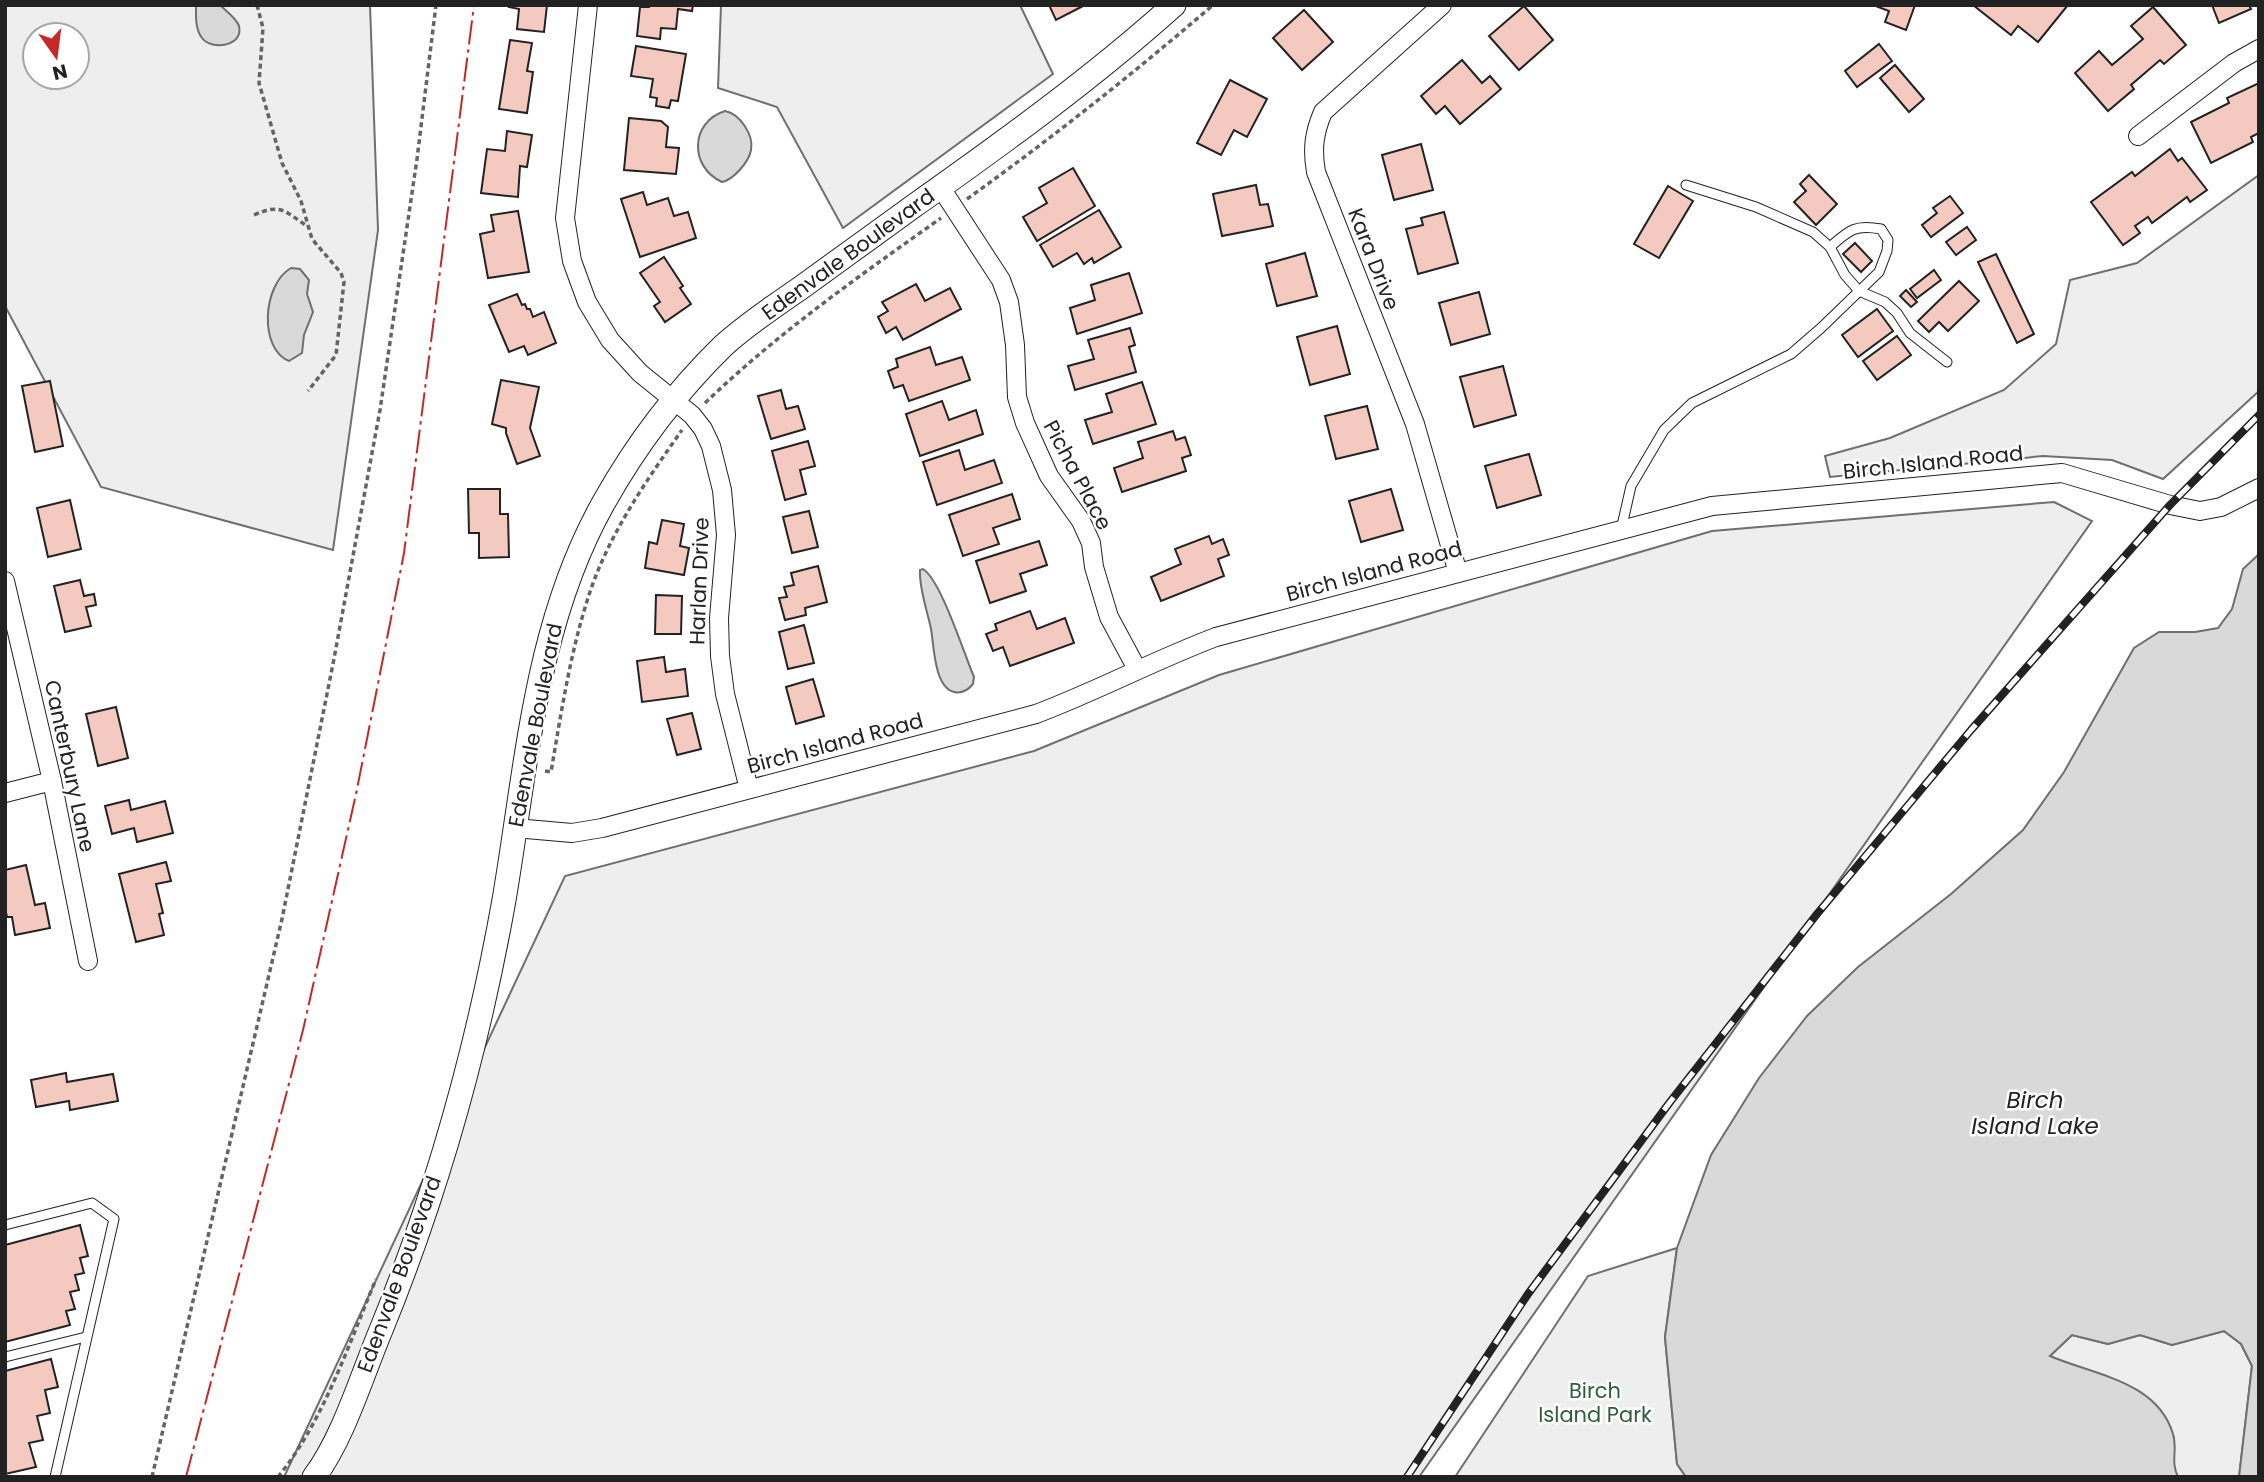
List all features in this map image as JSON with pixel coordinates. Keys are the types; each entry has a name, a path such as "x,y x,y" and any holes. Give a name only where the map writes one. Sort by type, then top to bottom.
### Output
{"street":[{"name":"Harlan Drive","path":"588,5 565,218 572,261 587,302 610,340 640,373 692,415 711,446 722,490 726,535 719,618 719,656 725,694 749,789"},
{"name":"Kara Drive","path":"1442,5 1323,112 1306,152 1415,424 1458,572"},
{"name":"Edenvale Boulevard","path":"314,1477 345,1418 387,1315 424,1213 484,1005 537,694 551,628 571,568 603,503 673,398 727,343 941,188 1070,90 1162,9"},
{"path":"2138,136 2234,63 2259,50"},
{"name":"Picha Place","path":"941,188 1001,280 1009,302 1015,345 1017,397 1025,423 1049,476 1081,521 1091,543 1094,566 1109,617 1137,669"},
{"name":"Birch Island Road","path":"515,828 572,833 602,828 1036,714 1216,636 1712,506 2062,472 2170,505 2200,511 2221,507 2259,488"},
{"name":"Canterbury Lane","path":"5,581 52,781 88,961"},
{"path":"5,793 52,781"}],"lane":[{"path":"1686,185 1756,206 1813,232 1830,247 1844,275 1859,291 1885,302 1897,313 1910,333 1947,362"},
{"path":"1621,530 1631,486 1664,430 1692,402 1791,354 1879,272 1888,240 1881,229 1865,226 1849,230 1830,247"},
{"path":"5,1225 92,1203 114,1219 55,1477"},
{"path":"5,1357 86,1337"}],"path":[{"path":"257,5 263,28 259,83 282,163 301,201 312,239 341,273 344,282 336,355 308,391"},
{"path":"152,1477 282,919 333,664 380,410 417,159 436,5"},
{"path":"526,768 551,772 565,694 588,597 610,545 653,471 692,415 749,360 808,313 1025,157 1213,5"},
{"path":"254,215 270,208 281,209 309,227"},
{"path":"278,1477 300,1450 378,1275"}],"green space":[{"path":"5,5 370,5 378,230 333,550 101,487 5,306"},
{"path":"721,5 1020,5 1053,74 843,228 777,107 718,88"},
{"path":"2259,175 2259,391 2163,479 2112,460 2043,456 1830,477 1825,456 1890,438 2004,390 2056,344 2070,280 2137,263"},
{"path":"2054,502 2092,521 1419,1477 284,1477 565,876 1034,751 1219,675 1712,531"},
{"name":"Birch Island Park","path":"1677,1248 1665,1337 1677,1464 1686,1477 1455,1477 1588,1276"},
{"path":"2224,1331 2241,1344 2252,1366 2239,1477 2178,1477 2172,1466 2174,1437 2050,1356 2072,1335 2108,1344 2140,1335 2172,1345"}],"water":[{"path":"196,5 220,5 238,23 237,38 219,45 202,38 196,22"},
{"path":"725,111 741,121 748,132 751,150 744,165 731,178 722,182 704,166 698,145 705,125"},
{"path":"291,268 300,269 309,280 307,294 313,312 304,335 302,353 289,361 279,354 273,344 268,316 274,288 281,276"},
{"name":"Birch Island Lake","path":"2259,554 2259,1477 2239,1477 2252,1366 2241,1344 2224,1331 2172,1345 2140,1335 2108,1344 2072,1335 2050,1356 2122,1382 2153,1402 2165,1416 2173,1434 2178,1477 1686,1477 1677,1464 1665,1337 1677,1248 1711,1155 1759,1078 1807,1016 1858,967 1951,894 2023,830 2064,772 2134,648 2159,632 2195,632 2218,628 2232,609 2243,569"},
{"path":"923,569 937,587 974,677 973,684 962,692 947,689 939,674 921,584 920,570"}],"building":[{"path":"547,5 544,32 517,29 519,9 509,7"},
{"path":"693,5 692,11 678,9 676,29 661,28 660,39 637,36 640,7"},
{"path":"1049,5 1085,5 1056,20"},
{"path":"1873,5 1915,5 1906,30 1885,22 1889,11"},
{"path":"1973,5 2068,5 2038,42 2018,26 2011,35"},
{"path":"2212,5 2249,5 2251,9 2219,23"},
{"path":"1524,6 1553,40 1519,70 1489,36"},
{"path":"2153,7 2186,45 2164,64 2160,60 2131,85 2134,89 2108,111 2075,73 2099,51 2112,65 2143,39 2131,26"},
{"path":"1304,10 1333,42 1302,70 1273,38"},
{"path":"510,40 532,43 527,71 533,72 527,113 499,109"},
{"path":"1879,44 1892,61 1857,87 1845,71"},
{"path":"636,46 686,54 678,101 671,100 669,108 656,106 657,98 650,97 653,79 631,76"},
{"path":"1462,60 1482,83 1490,76 1501,89 1460,124 1445,106 1436,114 1421,96"},
{"path":"1895,65 1924,99 1909,112 1880,78"},
{"path":"1230,80 1267,99 1247,137 1234,130 1221,155 1197,143"},
{"path":"2259,83 2259,133 2251,137 2253,142 2211,163 2191,122 2229,103 2227,98"},
{"path":"629,118 661,121 668,127 666,147 679,148 676,174 624,170"},
{"path":"507,131 532,135 527,167 520,166 518,197 481,193 487,149 505,151"},
{"path":"1421,144 1433,190 1394,200 1382,155"},
{"path":"2170,149 2178,161 2182,158 2207,190 2190,202 2187,197 2152,223 2148,217 2135,226 2140,233 2123,245 2091,202 2132,172 2135,176"},
{"path":"1073,168 1095,206 1037,241 1023,217 1047,203 1039,188"},
{"path":"1809,175 1837,204 1816,225 1794,202 1806,191 1800,184"},
{"path":"1256,185 1260,205 1268,204 1273,226 1222,236 1213,194"},
{"path":"1668,186 1693,201 1659,258 1634,244"},
{"path":"643,192 647,205 668,198 674,216 688,212 696,238 640,257 621,199"},
{"path":"1950,196 1963,213 1931,237 1922,225 1937,213 1933,208"},
{"path":"1099,210 1121,247 1094,263 1092,258 1084,264 1077,253 1053,267 1040,245"},
{"path":"518,211 529,272 488,278 480,234 494,231 491,215"},
{"path":"1444,212 1458,263 1418,274 1406,229 1423,225 1421,218"},
{"path":"1967,227 1976,240 1956,255 1946,242"},
{"path":"1855,243 1872,261 1861,272 1843,254"},
{"path":"1305,253 1317,296 1277,306 1266,264"},
{"path":"1996,254 2034,334 2017,343 1978,262"},
{"path":"664,257 691,304 665,322 654,306 660,302 640,273"},
{"path":"1934,270 1941,280 1917,298 1910,289"},
{"path":"1129,273 1142,313 1077,334 1070,308 1095,300 1091,285"},
{"path":"1959,281 1979,301 1948,331 1939,322 1929,332 1918,321"},
{"path":"916,284 925,301 950,288 961,309 903,340 896,327 886,333 878,317 888,311 882,302"},
{"path":"1906,290 1917,302 1911,307 1900,296"},
{"path":"1479,292 1490,334 1451,345 1439,303"},
{"path":"517,294 522,305 525,304 527,309 530,309 533,317 544,312 556,343 528,355 524,346 509,352 489,305"},
{"path":"1877,309 1893,331 1858,357 1842,335"},
{"path":"1337,326 1350,374 1310,385 1297,337"},
{"path":"1130,328 1135,345 1129,347 1136,372 1075,390 1068,366 1094,359 1088,340"},
{"path":"1897,336 1911,355 1877,380 1863,361"},
{"path":"930,347 936,365 962,357 970,380 909,401 903,385 894,388 888,371 898,367 896,359"},
{"path":"1503,366 1516,415 1474,427 1460,377"},
{"path":"501,380 539,387 530,428 540,456 517,464 506,428 492,424"},
{"path":"50,381 63,446 35,452 22,386"},
{"path":"1142,382 1156,424 1093,444 1085,420 1112,412 1106,394"},
{"path":"781,390 786,409 798,406 805,429 771,439 758,396"},
{"path":"942,401 949,420 976,410 983,434 920,456 906,414"},
{"path":"1367,406 1378,449 1336,459 1325,416"},
{"path":"1173,431 1176,440 1185,437 1191,455 1182,458 1186,471 1122,492 1114,468 1143,458 1138,442"},
{"path":"808,441 815,466 800,470 806,494 785,500 772,451"},
{"path":"959,450 965,470 994,460 1002,483 937,505 923,462"},
{"path":"1529,454 1541,495 1497,508 1485,466"},
{"path":"468,489 500,489 500,514 508,514 509,557 479,558 479,533 469,533"},
{"path":"1391,489 1403,530 1361,542 1349,501"},
{"path":"1012,494 1020,519 993,528 999,544 963,556 949,515"},
{"path":"70,500 81,549 48,557 37,508"},
{"path":"809,511 818,547 792,553 783,517"},
{"path":"662,520 684,524 680,546 689,548 684,575 645,568 649,542 657,544"},
{"path":"1209,536 1212,544 1223,539 1229,555 1218,559 1224,576 1161,601 1151,577 1181,564 1175,549"},
{"path":"1039,541 1047,565 1020,574 1026,591 990,603 976,561"},
{"path":"818,566 827,602 805,608 806,615 785,620 779,598 787,597 784,587 794,585 791,573"},
{"path":"80,580 84,596 94,594 96,605 86,607 91,626 65,632 54,586"},
{"path":"656,595 682,596 681,634 655,634"},
{"path":"1030,611 1037,629 1065,618 1074,643 1010,666 1003,647 993,651 986,634 997,630 995,624"},
{"path":"804,625 814,663 788,669 779,632"},
{"path":"664,657 666,672 685,669 688,696 642,702 637,661"},
{"path":"813,679 824,716 796,724 786,687"},
{"path":"116,707 128,758 98,766 86,714"},
{"path":"692,713 701,749 677,755 667,719"},
{"path":"129,800 131,810 165,801 173,833 137,842 134,828 112,834 105,806"},
{"path":"166,862 171,881 156,884 163,913 159,914 164,935 136,942 119,874"},
{"path":"26,865 35,905 45,903 50,928 15,935 12,917 7,917 5,908 5,870"},
{"path":"66,1073 67,1082 113,1074 118,1101 70,1110 69,1101 36,1107 31,1080"},
{"path":"80,1225 88,1256 80,1258 84,1273 75,1275 79,1290 70,1292 75,1309 66,1311 70,1325 5,1342 5,1245"},
{"path":"51,1359 58,1387 45,1390 50,1413 37,1416 43,1440 29,1443 36,1467 5,1474 5,1371"}],"railway":[{"path":"1407,1477 1528,1294 1670,1102 1817,914 1971,730 2170,505 2259,415"}],"power":[{"path":"186,1477 303,1030 356,794 404,553 474,5"}]}
